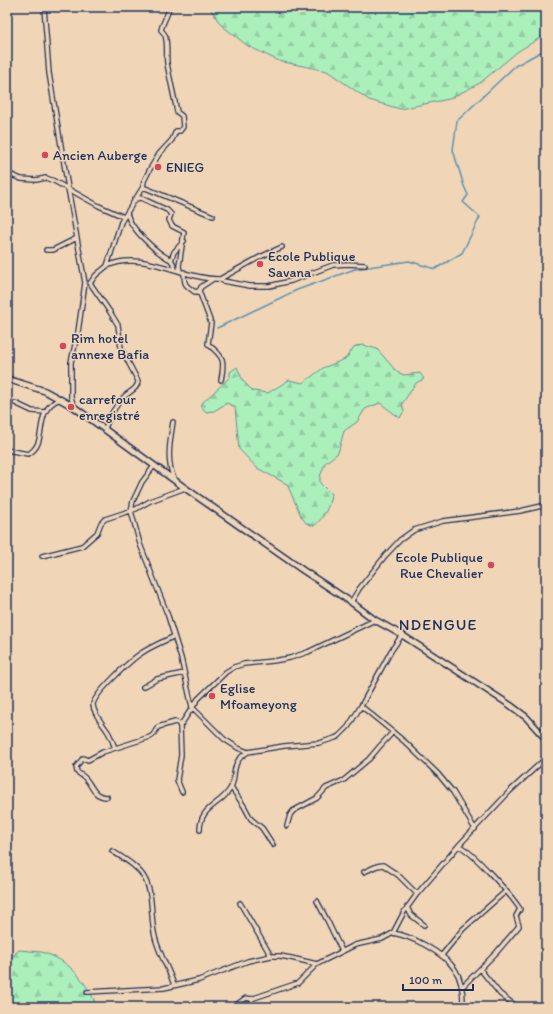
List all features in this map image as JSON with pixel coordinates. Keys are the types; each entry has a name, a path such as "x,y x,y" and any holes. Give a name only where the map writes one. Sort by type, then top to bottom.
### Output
{"main road":[{"path":"7,379 45,392 74,407 154,466 351,602 374,620 402,635 510,705 526,717 546,739"}],"street":[{"path":"44,7 49,73 85,283 78,332 71,362 71,397 74,407"},
{"path":"107,266 118,230 134,199 143,187 150,168 159,154 172,140 176,131 180,131 183,127 182,116 177,112 174,100 174,90 167,62 166,38 161,30 162,22 167,15 169,7"},
{"path":"7,173 12,176 28,180 46,178 54,181 99,206 124,217"},
{"path":"143,187 213,216"},
{"path":"134,199 141,198 167,210 171,214 170,220 172,226 184,232 184,241 179,266 184,283 187,287 195,292 199,291"},
{"path":"127,213 130,221 150,245 171,260 175,269"},
{"path":"46,250 54,250 77,238"},
{"path":"171,260 174,252 184,241"},
{"path":"220,279 256,259 282,247"},
{"path":"85,283 90,283 107,266 134,260 213,279 220,279 223,281 250,286 269,286 291,281 333,265 365,264"},
{"path":"213,279 201,286 199,291 210,323 208,344 220,355 224,365 221,380"},
{"path":"90,283 105,303 118,325 121,348 135,372 138,381 136,388 120,401 111,415 105,430"},
{"path":"7,450 28,454 34,450 38,443 45,412 51,404 60,399"},
{"path":"15,404 32,411 45,412"},
{"path":"173,422 168,458 170,471 174,480"},
{"path":"154,466 142,482 133,501 131,511 140,544 168,616 192,707 224,739 238,748 248,752 284,746 319,743 339,736 348,727 391,650 402,635"},
{"path":"42,556 82,546 96,534 102,521 131,511 150,501 185,488"},
{"path":"351,602 359,589 385,556 400,540 414,530 429,524 443,521 520,511 546,505"},
{"path":"182,792 177,780 181,755 180,726 192,707 217,680 234,667 244,664 273,661 296,656 326,644 374,620"},
{"path":"115,748 108,732 95,711 93,704 95,699 113,678 135,658 152,646 173,637"},
{"path":"143,687 157,679 184,673"},
{"path":"360,706 415,751 448,785 474,829"},
{"path":"107,797 100,796 94,791 85,778 77,772 76,769 83,758 88,760 98,753 150,737 158,727 175,722 180,726"},
{"path":"287,826 290,815 293,811 317,798 326,788 344,780 369,759 393,732"},
{"path":"200,830 200,823 203,815 210,807 224,797 232,787 235,766 238,761 248,752"},
{"path":"233,1007 246,998 251,999 298,983 317,964 364,942 382,939 393,933 407,907 458,846 510,791 546,758"},
{"path":"232,787 251,819 262,828 274,845"},
{"path":"458,846 461,846 477,860 506,891 520,909 516,916 519,926 496,953 462,987"},
{"path":"112,851 136,869 145,878 151,904 152,925 157,946 167,966 174,986"},
{"path":"364,872 383,865 398,875 417,894"},
{"path":"442,955 464,929 506,891"},
{"path":"317,902 342,951"},
{"path":"240,904 271,956"},
{"path":"407,907 411,915 424,925"},
{"path":"393,933 407,936 442,955 453,966 462,987 463,1007"},
{"path":"87,992 152,989 174,986 217,974 248,961 271,956 280,956 317,964"},
{"path":"480,969 500,994 517,1007"},
{"path":"251,999 254,1007"}],"green space":[{"path":"209,7 546,7 546,34 517,52 480,83 449,99 400,109 369,100 327,71 279,61 248,46 221,25"},
{"path":"363,345 377,349 397,372 404,375 420,373 424,379 416,383 402,404 404,411 400,418 380,403 365,409 357,422 344,431 338,453 325,463 320,477 320,483 331,494 326,512 314,526 306,523 301,516 287,484 257,468 239,449 235,407 227,403 214,411 206,412 200,405 230,377 230,372 237,367 243,381 253,391 268,393 289,380 303,383 323,368 345,359 355,346"},
{"path":"19,950 41,952 60,960 82,980 97,1007 7,1007 7,961"}],"waterway":[{"path":"217,328 297,290 355,269 409,261 435,269 462,253 480,217 463,202 468,195 453,150 457,121 515,66 546,49"}],"place":[{"name":"Ancien Auberge","path":"45,155"},
{"name":"ENIEG","path":"158,167"},
{"name":"Ecole Publique Savana","path":"260,264"},
{"name":"Rim hotel annexe Bafia","path":"63,346"},
{"name":"carrefour enregistré","path":"71,407"},
{"name":"Ecole Publique Rue Chevalier","path":"491,565"},
{"name":"Eglise Mfoameyong","path":"212,696"}],"district":[{"name":"NDENGUE","path":"438,624"}]}
